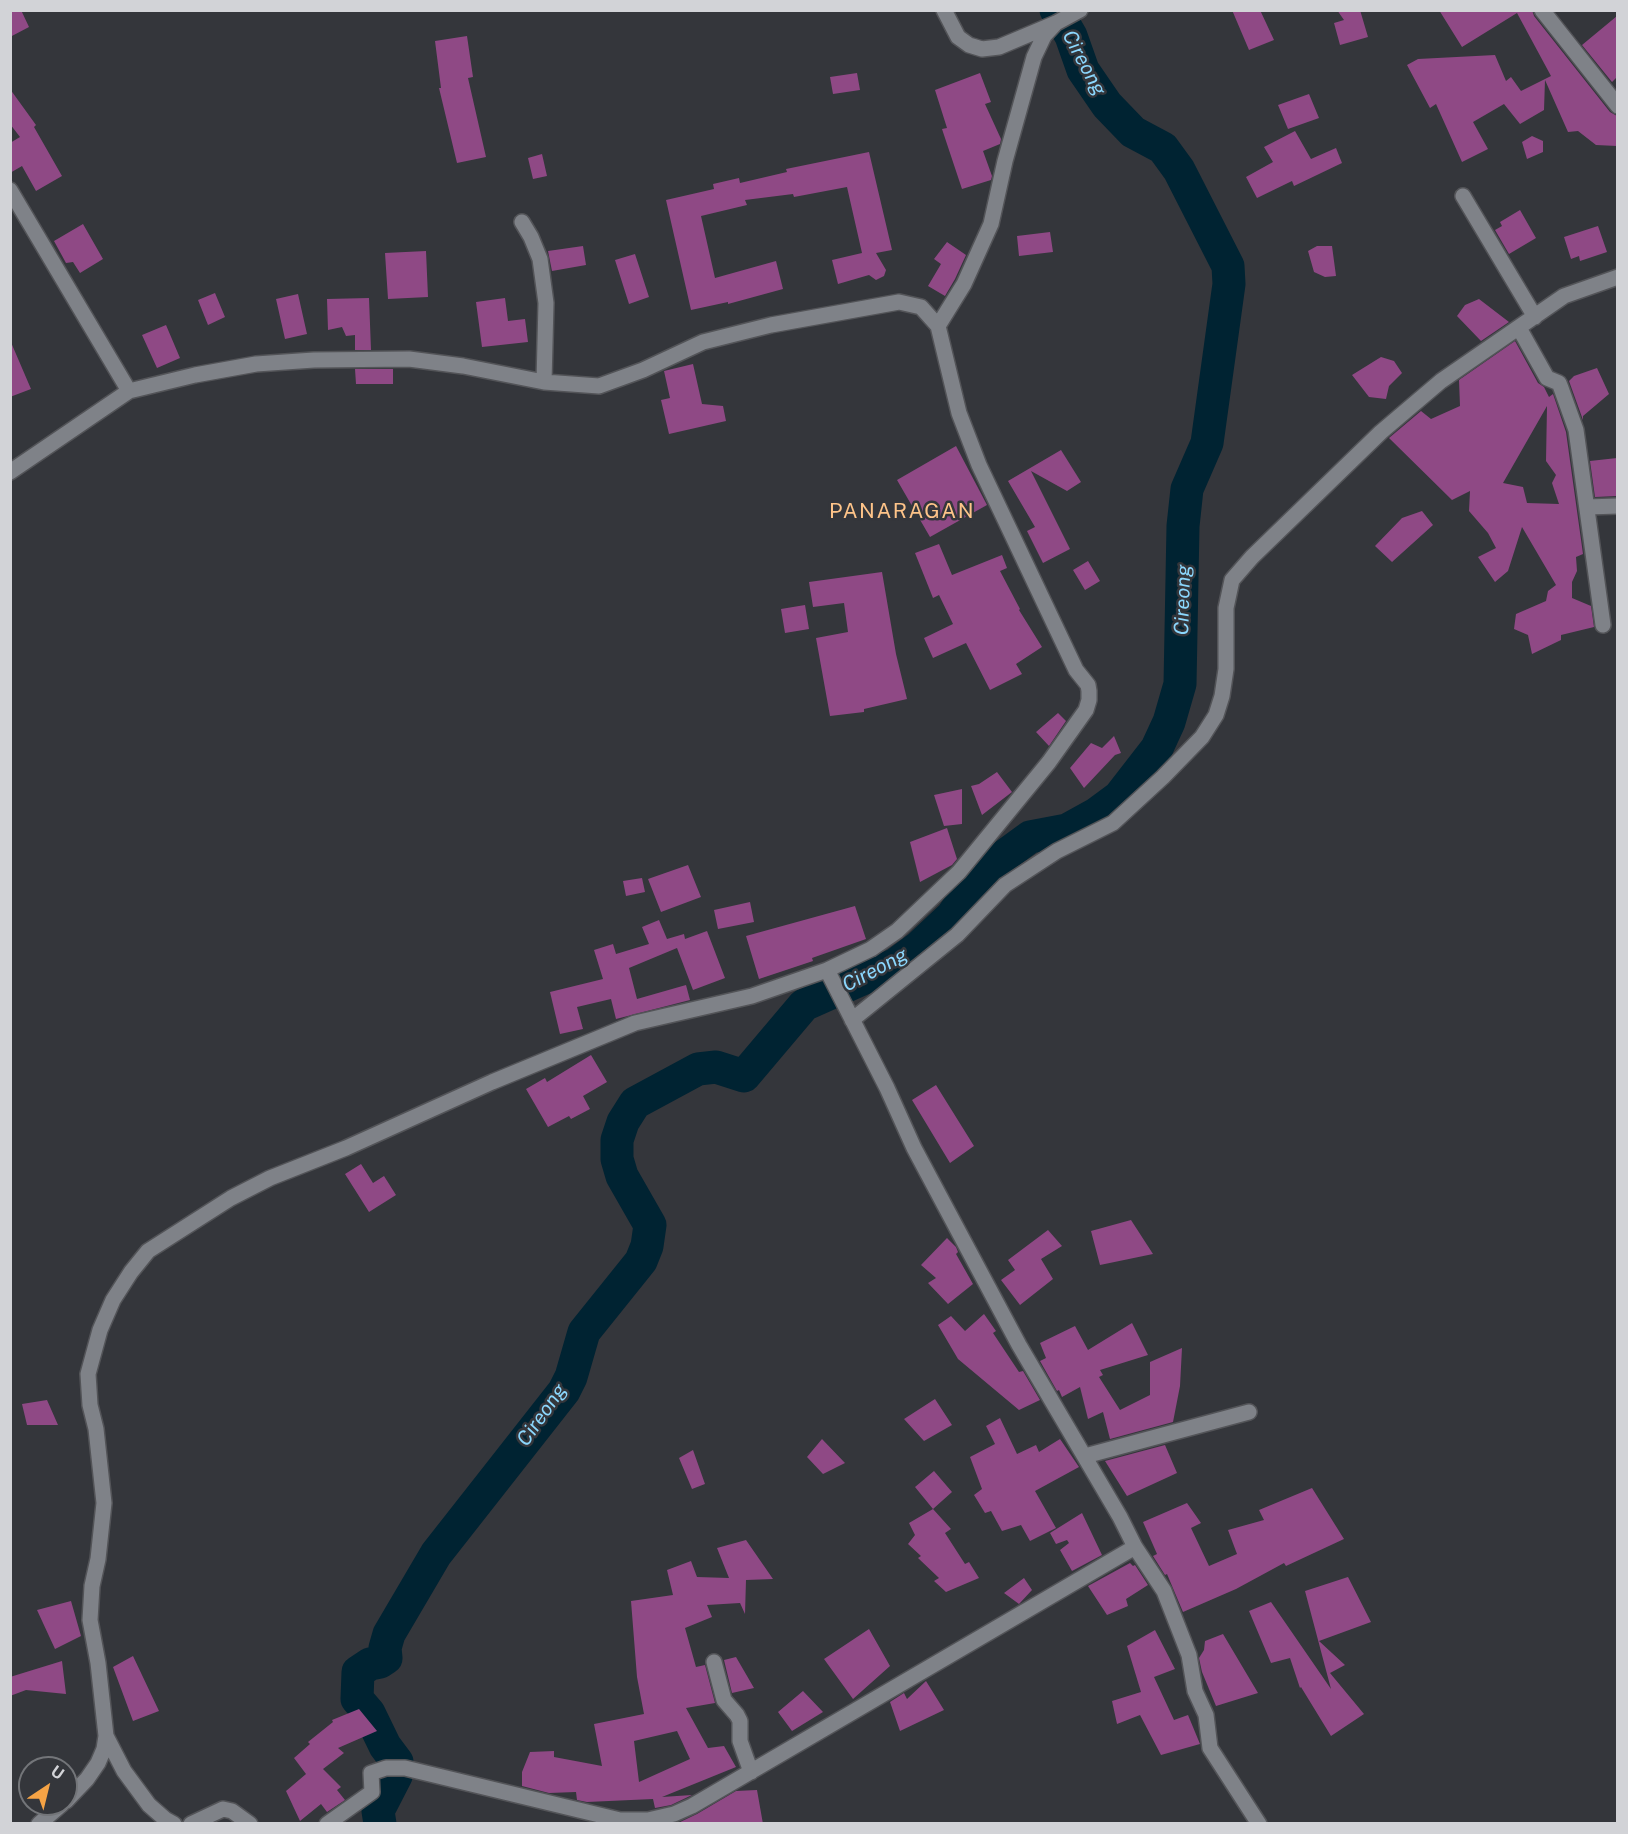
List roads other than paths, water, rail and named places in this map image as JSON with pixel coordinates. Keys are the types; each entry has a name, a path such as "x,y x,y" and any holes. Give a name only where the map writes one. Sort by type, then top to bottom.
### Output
{"street":[{"path":"944,10 958,38 982,49 999,47 1079,11"},
{"path":"1542,10 1617,106"},
{"path":"938,326 964,284 991,224 1005,161 1034,57 1044,36 1056,23"},
{"path":"10,190 129,391"},
{"path":"1463,195 1535,317"},
{"path":"522,222 540,259 546,303 544,382"},
{"path":"849,1016 957,935 1005,885 1057,851 1113,823 1202,737 1216,715 1222,696 1226,669 1226,608 1232,580 1240,569 1399,416 1441,381 1564,296 1617,277"},
{"path":"10,472 129,391 195,375 256,364 409,358 544,382 599,386 643,370 703,342 771,324 899,302 921,307 938,326 959,413 979,465 1077,670 1088,685 1089,700 1086,710 1049,762 959,872 897,931 871,949 827,970 752,996 635,1023 492,1082 346,1148 260,1183 231,1198 148,1251 112,1300 100,1330 88,1374 104,1503 98,1559 92,1586 90,1620 98,1663 105,1736 104,1749 98,1763 78,1788"},
{"path":"1520,328 1547,378 1559,384 1576,430 1604,625"},
{"path":"1587,507 1617,506"},
{"path":"827,970 887,1088 914,1148 984,1280 1048,1396 1120,1516 1135,1547 1164,1592 1189,1655 1196,1691 1206,1715 1210,1748 1259,1824"},
{"path":"1085,1456 1249,1412"},
{"path":"327,1824 372,1792 371,1773 386,1768 405,1768 620,1820 648,1820 674,1814 693,1806 1135,1547"},
{"path":"714,1662 724,1701 738,1715 740,1741 751,1772"},
{"path":"105,1736 124,1771 149,1805 174,1824"},
{"path":"191,1824 223,1809 232,1811 250,1824"}],"waterway":[{"name":"Cireong","path":"380,1824 378,1811 396,1776 397,1762 385,1746 369,1713 357,1699 358,1672 386,1658 385,1648 389,1634 436,1554 564,1391 571,1377 584,1332 641,1261 647,1246 650,1225 622,1176 617,1159 617,1140 623,1122 635,1103 698,1069 716,1067 744,1076 804,1005 896,964 919,947 952,916 982,872 1030,837 1067,830 1096,814 1119,797 1157,748 1169,722 1180,684 1183,526 1187,489 1207,443 1229,284 1228,266 1179,170 1163,148 1133,132 1107,105 1083,70 1071,36 1056,10"}],"district":[{"name":"PANARAGAN","path":"902,512"}]}
